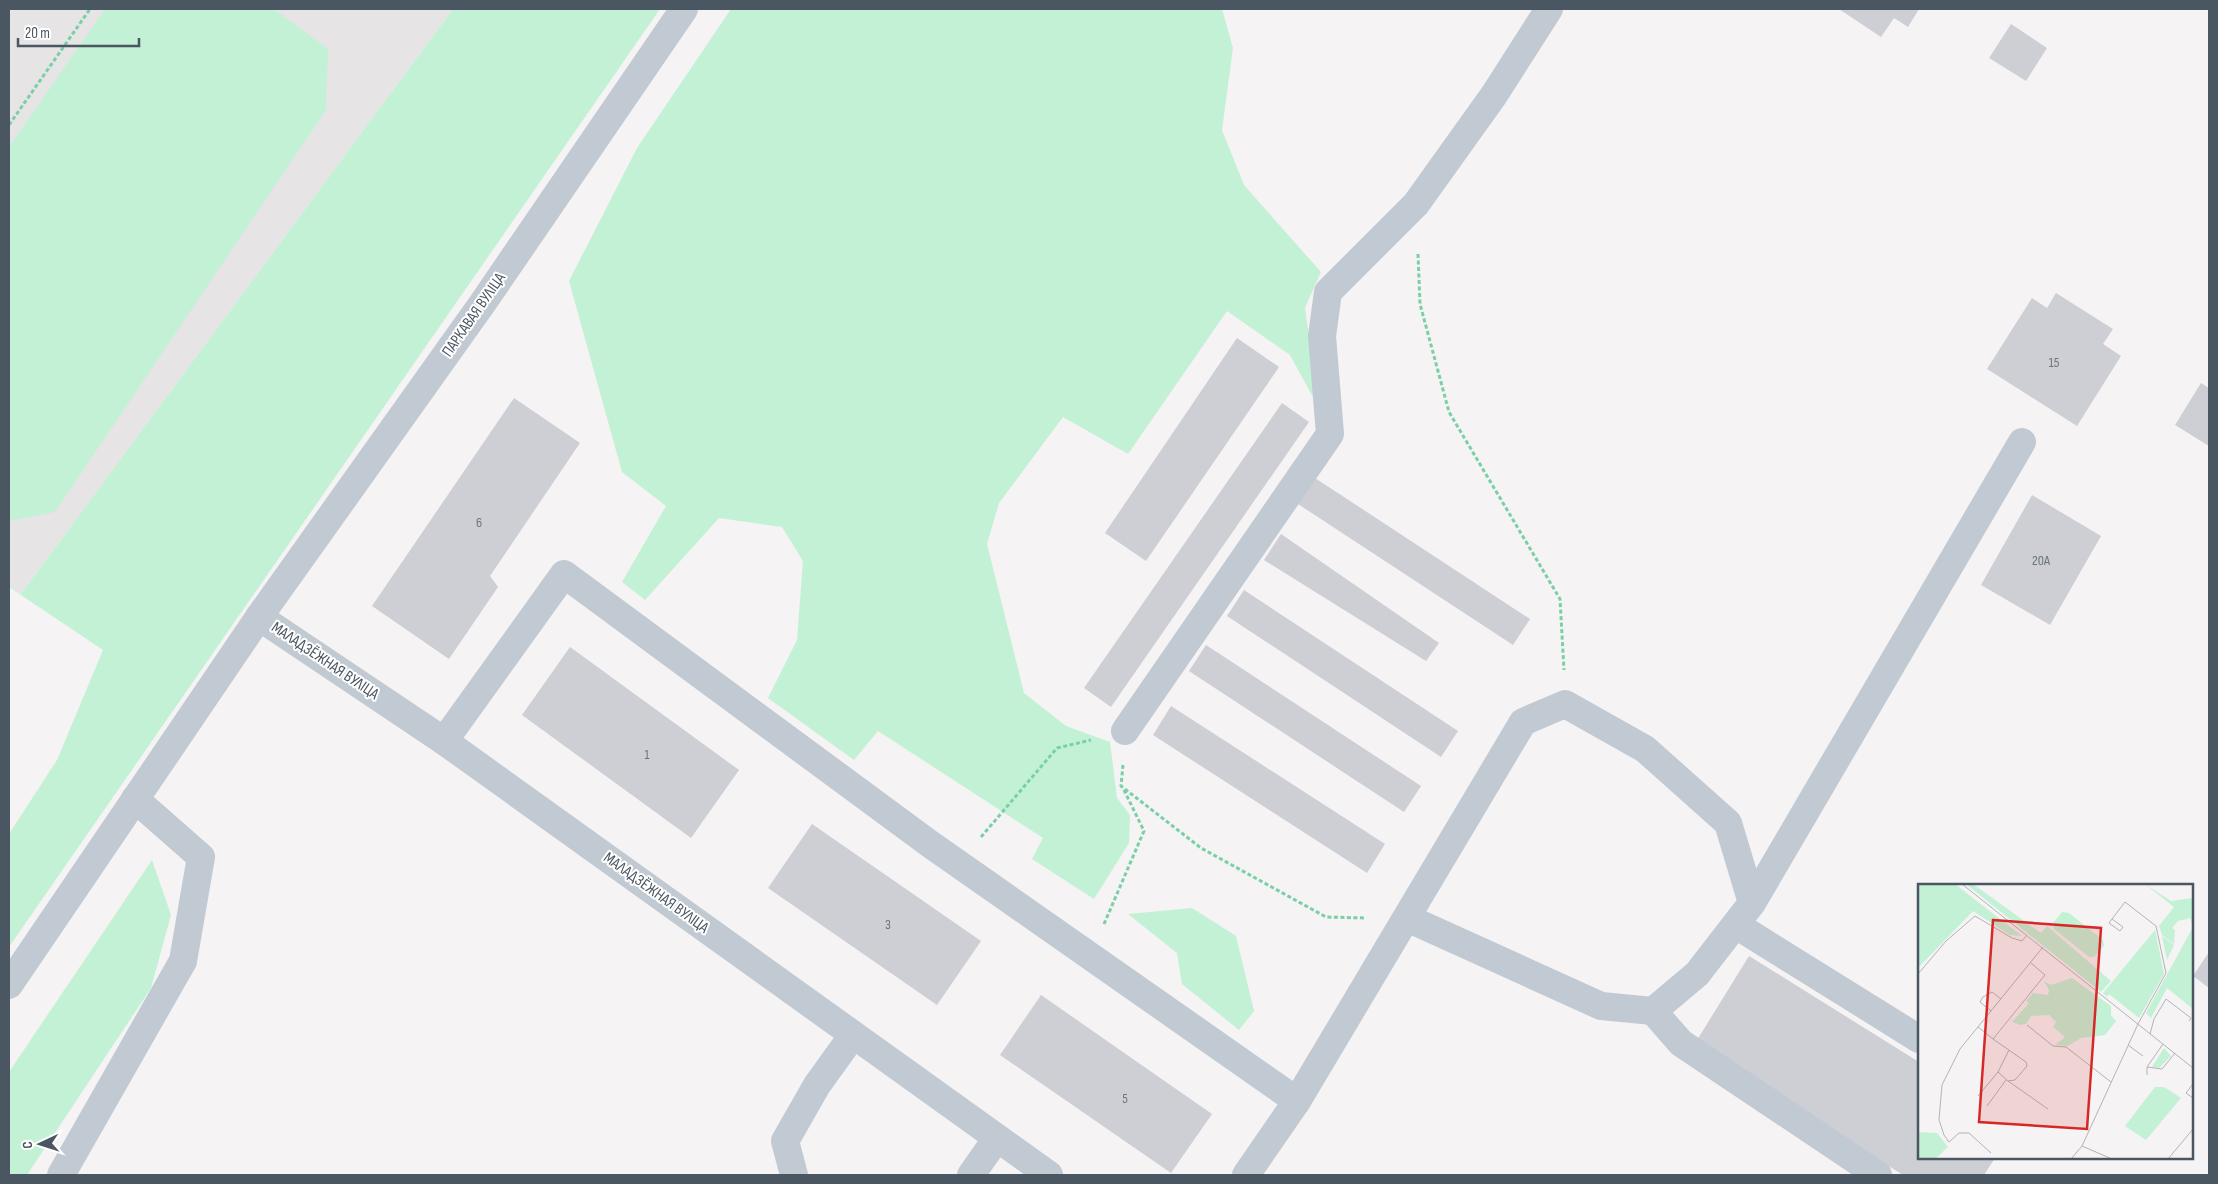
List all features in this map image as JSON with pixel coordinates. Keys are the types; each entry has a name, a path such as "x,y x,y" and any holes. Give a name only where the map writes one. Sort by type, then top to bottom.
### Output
{"street":[{"name":"ПАРКАВАЯ ВУЛІЦА","path":"9,985 259,617 482,304 684,9"},
{"path":"1125,731 1330,434 1322,336 1328,292 1416,204 1494,95 1548,9"},
{"path":"1653,1011 1697,974 1752,903 2022,442"},
{"path":"444,741 564,574 958,864 1297,1101"},
{"name":"МАЛАДЗЁЖНАЯ ВУЛІЦА","path":"259,617 444,741 1049,1175"},
{"path":"1246,1175 1297,1101 1524,722 1565,704 1645,749 1728,823 1752,903"},
{"path":"61,1175 183,961 202,857 135,799"},
{"path":"1407,918 1600,1006 1653,1011 1681,1043 1878,1175"},
{"path":"1736,925 1918,1038"},
{"path":"794,1175 785,1141 817,1084 853,1034"},
{"path":"971,1175 997,1138"}],"path":[{"path":"9,125 90,9"},
{"path":"1416,204 1420,304 1449,412 1560,599 1565,704"},
{"path":"958,864 1058,748 1125,731 1121,786 1144,831 1090,956"},
{"path":"1121,786 1201,848 1326,917 1407,918"}],"shaded area":[{"path":"9,9 453,9 21,594 9,586"}],"green space":[{"path":"105,9 274,9 328,49 326,110 55,512 9,521 9,147"},
{"path":"453,9 660,9 9,947 9,834 57,760 103,650 9,586 21,594"},
{"path":"731,9 1222,9 1233,48 1222,130 1244,185 1321,272 1305,308 1319,408 1290,355 1227,311 1128,454 1063,417 999,503 987,544 1024,693 1066,726 1110,742 1117,798 1130,815 1129,843 1094,899 1032,859 1043,838 878,731 854,760 768,698 797,640 803,561 782,527 719,518 645,600 622,582 666,506 622,472 569,281 637,148"},
{"path":"152,860 171,915 151,988 27,1175 9,1175 9,1072"},
{"path":"1192,908 1236,936 1254,1011 1239,1030 1182,984 1177,953 1128,914"}],"building":[{"path":"1839,9 1919,9 1908,27 1894,18 1881,37"},
{"path":"2011,24 2047,48 2026,81 1989,58"},
{"path":"2056,293 2113,329 2103,344 2121,356 2077,426 1987,369 2032,298 2047,308"},
{"path":"1237,338 1279,367 1146,561 1105,533"},
{"path":"2201,383 2209,388 2209,446 2175,425"},
{"path":"514,398 580,443 490,576 498,587 449,659 372,606"},
{"path":"1282,403 1309,422 1111,707 1084,688"},
{"path":"1315,478 1530,619 1513,645 1298,504"},
{"path":"2032,495 2101,536 2050,625 1981,585"},
{"path":"1281,534 1439,643 1426,661 1264,560"},
{"path":"1244,590 1458,731 1441,757 1227,616"},
{"path":"1206,645 1421,786 1404,812 1189,671"},
{"path":"570,647 739,770 691,838 522,715"},
{"path":"1171,706 1385,844 1367,873 1153,735"},
{"path":"812,824 981,941 937,1005 768,888"},
{"path":"2209,952 2209,988 2193,976"},
{"path":"1749,956 1918,1061 1918,1159 1994,1159 1984,1175 1903,1175 1694,1045"},
{"path":"1041,995 1212,1114 1171,1173 1000,1055"}]}
